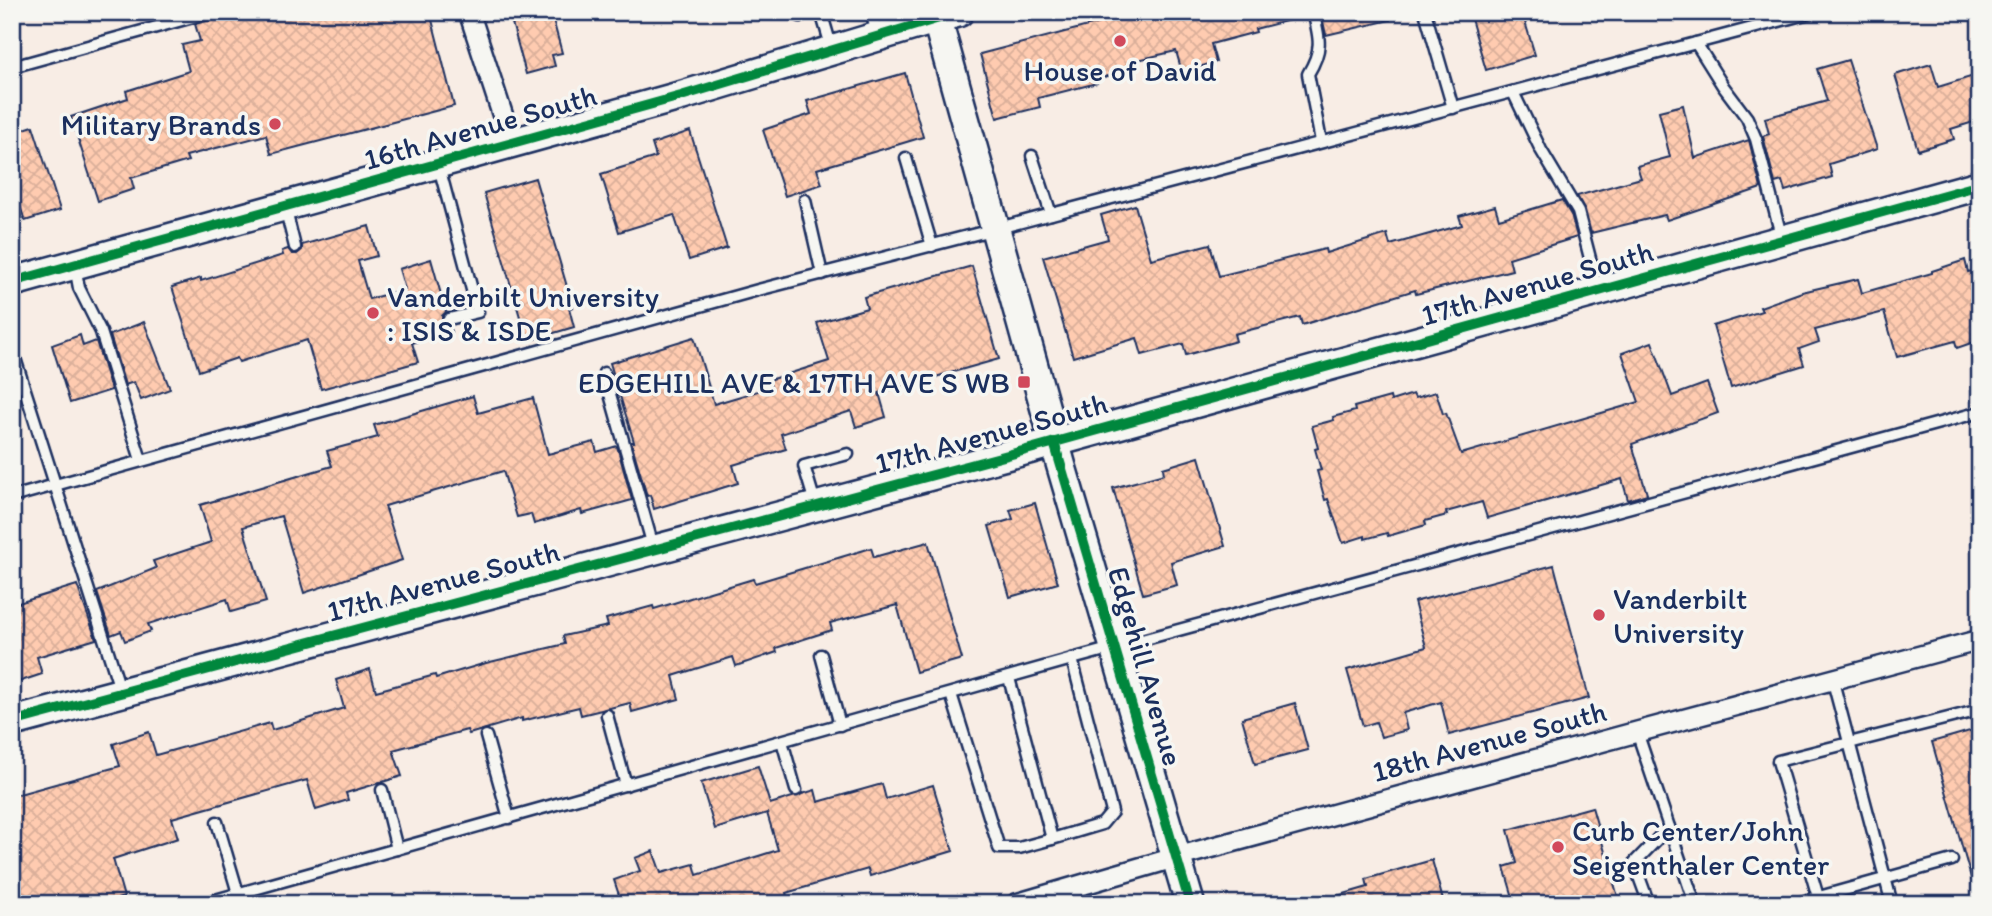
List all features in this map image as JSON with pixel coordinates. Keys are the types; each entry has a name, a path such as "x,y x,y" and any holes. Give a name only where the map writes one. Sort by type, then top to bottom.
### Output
{"main road":[{"name":"16th Avenue South","path":"12,282 512,144 832,50 875,24 944,14"},
{"name":"Edgehill Avenue","path":"944,14 995,229 1190,904"},
{"name":"17th Avenue South","path":"12,722 1055,442 1980,185"}],"street":[{"path":"469,12 512,144"},
{"name":"18th Avenue South","path":"1016,904 1040,901 1177,857 1980,640"}],"lane":[{"path":"12,67 211,12"},
{"path":"799,12 800,16 811,12"},
{"path":"821,12 832,50"},
{"path":"1313,12 1321,43 1308,74 1321,141"},
{"path":"1425,12 1453,108"},
{"path":"12,497 822,274 1513,92 1796,14 1813,12"},
{"path":"1696,43 1747,118 1782,240"},
{"path":"1513,92 1541,150 1578,212 1596,293"},
{"path":"1032,156 1051,214"},
{"path":"906,158 932,246"},
{"path":"438,163 478,312 449,320"},
{"path":"805,200 822,274"},
{"path":"285,206 295,247"},
{"path":"75,266 79,288 101,332 141,460"},
{"path":"12,349 122,693"},
{"path":"604,373 654,550"},
{"path":"201,904 1072,659 1980,412"},
{"path":"816,506 804,466 848,454"},
{"path":"821,655 840,725"},
{"path":"951,694 999,848 1019,848 1052,839 1102,824 1112,812 1072,659"},
{"path":"1009,677 1052,839"},
{"path":"1832,678 1892,904"},
{"path":"1818,897 1778,761 1980,710"},
{"path":"607,715 626,785"},
{"path":"1637,732 1695,904"},
{"path":"486,736 509,818"},
{"path":"782,741 796,790"},
{"path":"382,790 397,849"},
{"path":"217,822 238,893"},
{"path":"1649,904 1634,863 1670,827"},
{"path":"1794,904 1952,860"}],"building":[{"path":"240,12 430,12 454,106 271,154 266,135 186,156 188,161 131,178 134,189 98,201 71,117 128,98 126,91 189,71 182,45 200,41 195,24"},
{"path":"509,12 551,12 562,53 552,55 555,66 526,74"},
{"path":"1142,12 1289,12 1290,20 1211,44 1216,62 1182,72 1176,51 1129,62 1131,70 1096,79 1097,83 1038,98 1040,107 997,118 980,54"},
{"path":"1321,12 1389,12 1390,20 1326,35"},
{"path":"1469,12 1522,12 1535,55 1486,70"},
{"path":"1848,60 1877,149 1829,164 1832,177 1785,191 1782,181 1775,183 1763,136 1769,134 1765,118 1827,101 1817,69"},
{"path":"1931,64 1938,87 1980,74 1980,120 1951,129 1954,139 1918,150 1895,75"},
{"path":"905,73 923,137 817,169 822,184 785,196 763,130 811,114 807,101"},
{"path":"1683,105 1695,158 1749,140 1761,188 1667,220 1665,215 1591,233 1585,210 1577,196 1641,178 1637,166 1670,157 1659,111"},
{"path":"33,126 60,210 25,221 12,182 12,133"},
{"path":"690,131 727,248 689,260 674,215 619,232 601,174 656,157 652,144"},
{"path":"535,178 573,307 569,308 574,327 527,341 484,193"},
{"path":"1562,200 1571,215 1577,237 1509,258 1512,270 1416,294 1415,290 1302,325 1300,317 1234,334 1236,341 1186,355 1183,344 1142,355 1137,338 1073,357 1043,257 1108,239 1101,215 1135,205 1151,259 1210,244 1219,276 1325,249 1326,253 1387,234 1390,245 1462,225 1459,216 1495,206 1499,219"},
{"name":"Vanderbilt University : ISIS & ISDE","path":"369,226 377,256 358,261 369,299 405,289 399,269 431,259 446,312 442,321 450,326 452,332 412,343 418,362 321,389 307,340 239,362 237,358 199,371 172,287 201,278 201,281 283,255 282,251 288,249 292,254 297,254 302,250 302,245"},
{"path":"1965,260 1968,272 1980,269 1980,340 1957,348 1955,341 1897,357 1884,312 1815,330 1819,342 1799,349 1804,365 1731,388 1713,326 1762,311 1760,307 1802,292 1858,279 1862,293 1932,273"},
{"path":"972,266 999,359 879,393 886,417 856,427 851,411 781,434 786,449 733,465 738,483 654,509 650,495 647,496 610,363 694,337 714,404 771,387 769,380 829,361 817,323 867,308 864,297"},
{"path":"144,322 170,389 141,400 134,382 125,385 110,335"},
{"path":"80,335 83,346 96,341 111,390 70,403 52,345"},
{"path":"1652,342 1672,396 1707,383 1718,413 1632,444 1647,494 1628,500 1622,479 1487,518 1482,502 1446,512 1447,515 1425,521 1426,525 1388,536 1387,533 1365,539 1365,536 1343,543 1328,499 1325,500 1317,471 1321,470 1312,426 1355,411 1354,407 1390,397 1391,401 1413,394 1415,398 1436,392 1461,454 1639,402 1622,353"},
{"path":"473,396 478,413 533,398 548,454 594,442 597,452 617,446 632,500 582,514 581,510 534,524 531,514 517,517 503,471 385,506 402,560 304,593 281,516 243,527 266,602 231,612 227,599 148,624 151,631 125,641 121,631 111,635 97,592 156,568 153,561 211,542 200,505 332,466 327,451 378,437 374,425"},
{"path":"1199,457 1225,546 1171,562 1177,585 1143,594 1113,488 1164,474 1163,468"},
{"path":"1035,503 1058,583 1010,597 989,526 1013,519 1010,510"},
{"path":"928,542 962,659 916,672 897,605 830,623 832,630 776,648 777,652 736,666 733,657 673,676 679,699 632,712 630,703 581,715 579,707 522,721 522,718 469,734 467,730 393,750 402,776 346,793 348,800 316,810 307,780 172,818 178,838 113,859 124,897 99,904 12,904 12,796 120,766 113,744 149,732 156,755 270,723 272,730 344,708 336,680 370,669 376,691 435,675 436,678 565,644 563,636 608,626 606,619 653,606 654,609 753,579 755,583 871,548 874,557"},
{"path":"1554,565 1589,698 1449,735 1441,702 1403,713 1407,730 1381,737 1376,722 1363,726 1347,670 1426,647 1414,602"},
{"path":"77,585 96,639 37,657 42,674 12,684 12,605"},
{"path":"1295,703 1308,750 1255,764 1242,718"},
{"path":"1980,728 1980,887 1974,888 1932,742"},
{"path":"758,766 770,804 815,790 818,802 882,784 886,799 933,785 953,851 870,876 868,869 786,893 787,896 762,904 622,904 614,880 640,871 635,858 653,851 661,873 694,864 697,875 778,850 767,813 715,829 701,783"},
{"name":"Curb Center/John Seigenthaler Center","path":"1592,807 1620,904 1515,904 1504,867 1517,863 1508,830"},
{"path":"1432,860 1444,904 1331,904 1330,898 1368,887 1366,879"}],"cycle path":[{"path":"12,282 681,96 959,12"},
{"path":"12,722 1030,449 1980,185"},
{"path":"1054,442 1190,904"}],"place":[{"name":"House of David","path":"1120,41"},
{"name":"Military Brands","path":"275,124"},
{"name":"Vanderbilt University : ISIS & ISDE","path":"373,313"},
{"name":"EDGEHILL AVE & 17TH AVE S WB","path":"1024,382"},
{"name":"Vanderbilt University","path":"1599,615"},
{"name":"Curb Center/John Seigenthaler Center","path":"1558,847"}]}
